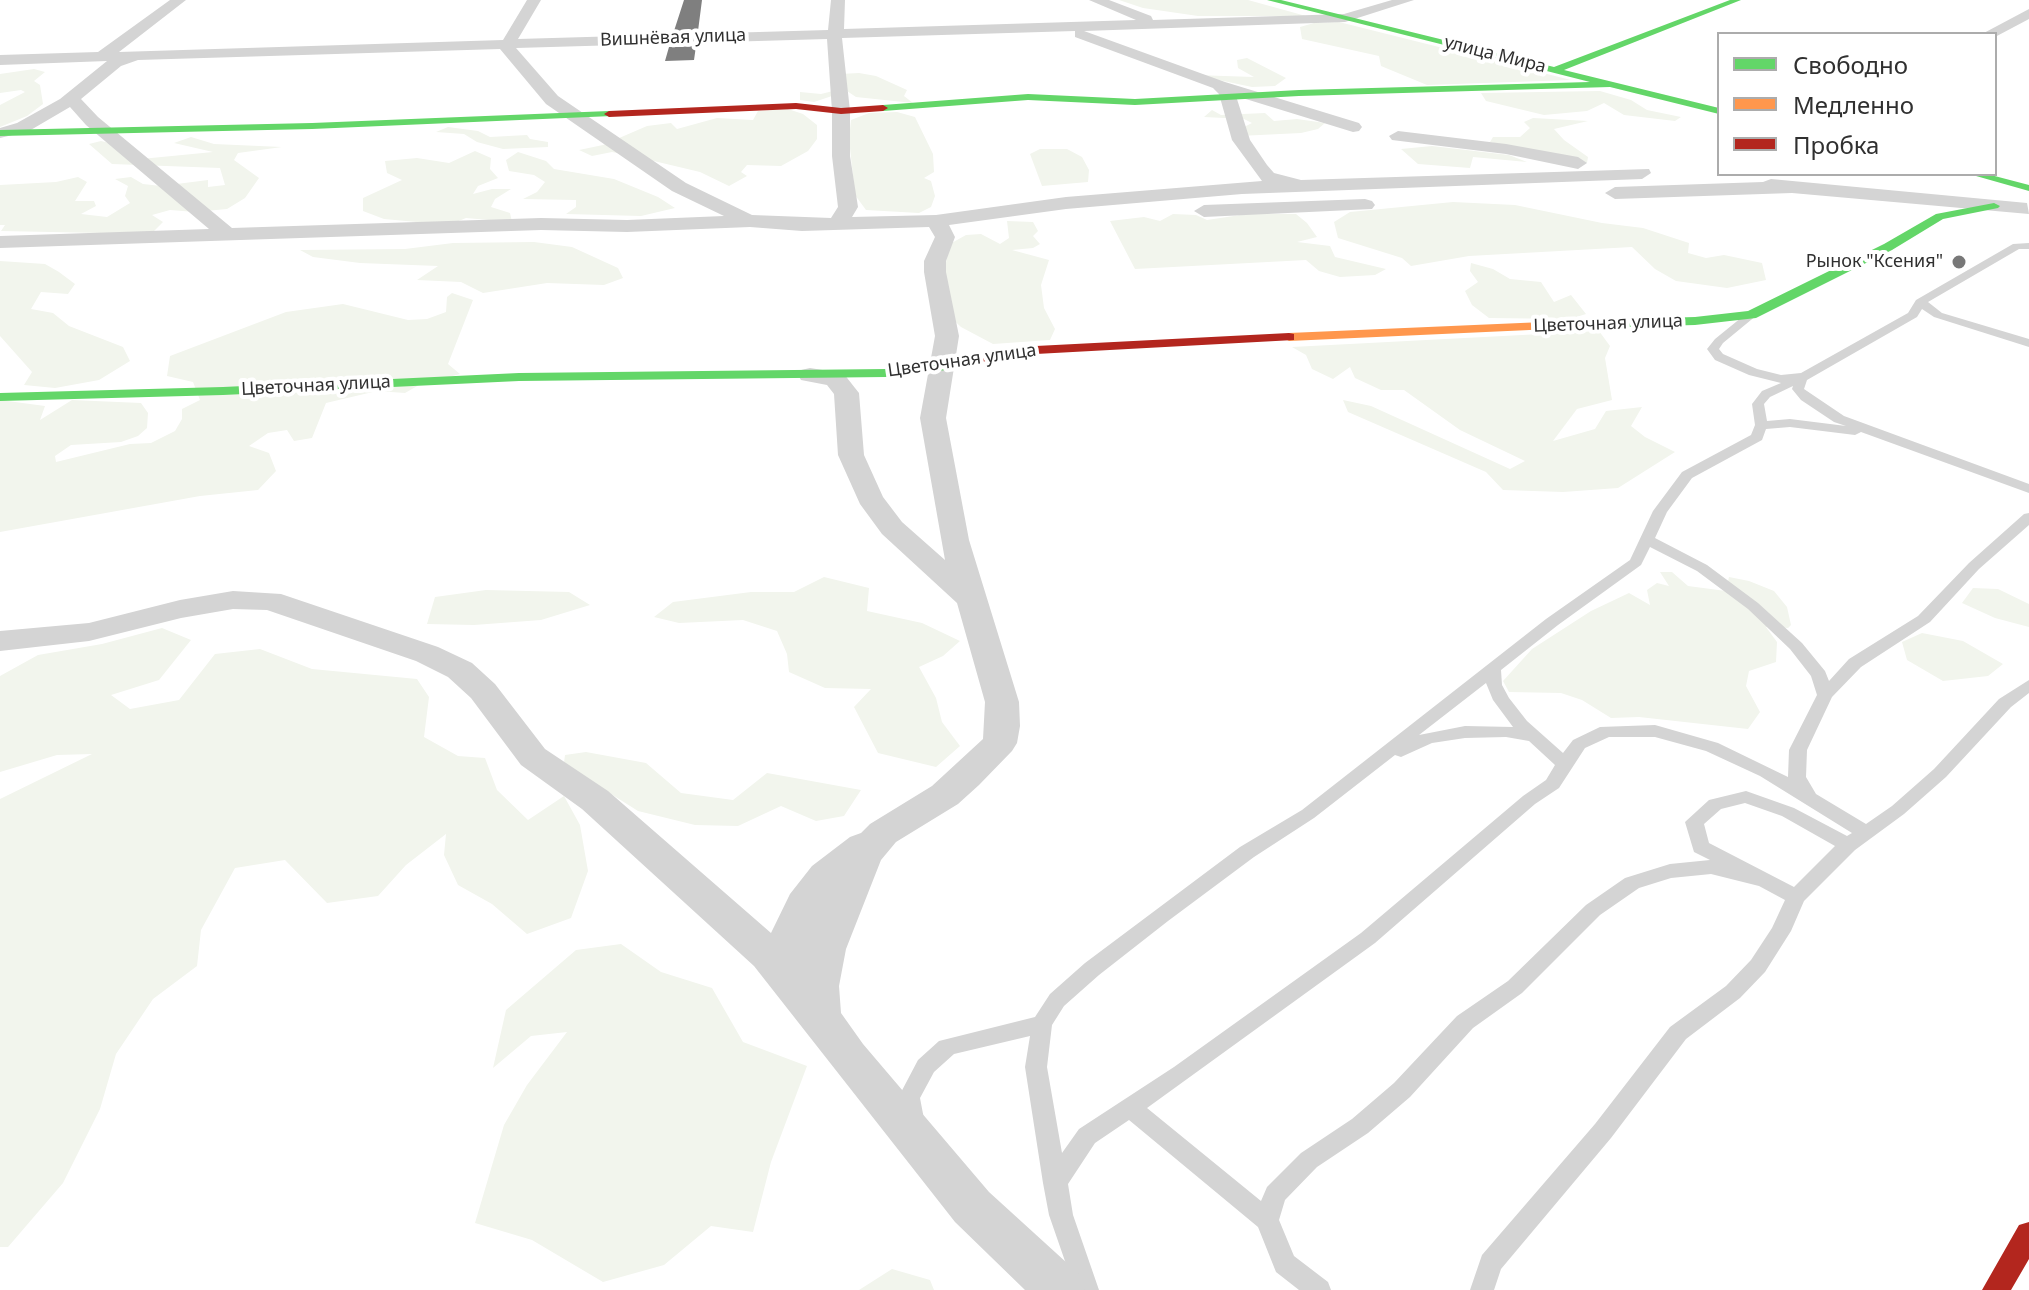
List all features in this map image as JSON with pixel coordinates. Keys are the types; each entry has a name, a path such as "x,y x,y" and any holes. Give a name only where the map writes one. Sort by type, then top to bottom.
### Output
{"street":[{"path":"103,56 179,0"},
{"path":"534,0 506,43 510,55 552,100 679,187 750,221"},
{"path":"838,0 834,34 841,111 841,156 848,207 838,224"},
{"path":"1096,0 1156,23"},
{"name":"улица Мира","path":"1271,0 1717,110"},
{"name":"Вишнёвая улица","path":"0,60 1345,18 1407,0"},
{"path":"1556,70 1737,0"},
{"path":"1994,32 2029,13"},
{"path":"1025,30 1085,35 1223,91 1241,140 1267,177 1309,185"},
{"path":"0,133 23,127 72,99 115,63 144,55"},
{"path":"1251,95 1614,84"},
{"path":"0,133 108,132 796,106 841,111 1028,97 1103,103 1223,91 1251,95 1353,127"},
{"path":"72,99 227,234"},
{"path":"0,133 3,139 0,142"},
{"path":"1398,136 1506,149 1642,173 2028,209"},
{"path":"0,242 750,221 838,224 939,233 1090,200 1309,185 1642,173"},
{"path":"1877,176 1972,204"},
{"path":"1982,176 2029,188"},
{"path":"1545,197 1792,187"},
{"path":"1015,214 1390,203"},
{"name":"Цветочная улица","path":"0,397 223,391 430,380 886,373 941,367 986,355 1036,350 1476,328 1649,324 1751,315 1888,247 1940,216 1994,206"},
{"path":"939,233 935,261 947,336 933,418 954,540 1002,702 1000,743 945,795 850,854 826,876 804,904 790,935 786,963 848,1057 972,1207 1060,1290"},
{"path":"810,375 835,379 846,393 851,455 870,498 892,528 952,578 974,602"},
{"path":"0,641 89,632 180,609 233,600 270,601 427,654 460,670 483,691 533,757 607,810 735,923 768,955 820,1016"},
{"path":"1996,1290 2029,1234"}],"lane":[{"path":"1087,1290 1061,1215 1036,1067 1042,1024 1057,1000 1092,969 1247,852 1308,814 1552,622 1636,562 1660,511 1687,475 1757,437 1761,425 1758,404 1766,394 1913,315 1920,302 2017,246 2029,246"},
{"path":"1920,302 1938,315 2029,343"},
{"path":"1751,315 1719,341 1713,349 1719,357 1753,372 1781,379 1802,377"},
{"path":"1802,377 1798,389 1805,397 1839,419 1869,432 1963,462 2029,489"},
{"path":"1761,425 1790,423 1869,432"},
{"path":"1809,798 1797,777 1798,750 1825,695 1855,663 1924,619 1974,566 2029,517"},
{"path":"1648,540 1702,568 1753,606 1804,656 1819,675 1825,695"},
{"path":"1493,671 1494,685 1501,700 1521,725 1564,764"},
{"path":"1482,1290 1491,1263 1603,1131 1678,1033 1733,992 1758,966 1781,931 1796,897 1817,880 1848,845 1940,773 2005,703 2029,685"},
{"path":"1369,766 1428,738 1465,732 1506,731 1535,737"},
{"path":"1055,1183 1087,1136 1368,938 1529,800 1553,784 1579,744 1606,731 1655,731 1712,747 1766,772 1867,833"},
{"path":"1796,897 1701,847 1694,822 1715,804 1746,797 1788,812 1848,845"},
{"path":"1267,1220 1275,1194 1309,1160 1360,1126 1402,1090 1465,1022 1515,987 1593,910 1632,883 1670,871 1711,867 1759,879"},
{"path":"916,1136 909,1098 926,1066 947,1047 1042,1024"},
{"path":"1130,1107 1267,1220 1285,1264 1319,1290"}],"shaded area":[{"path":"1119,0 1248,0 1306,16 1198,16 1143,8"},
{"path":"1339,22 1571,80 1427,85 1381,66 1379,56 1302,39 1300,27"},
{"path":"1247,58 1286,78 1275,86 1252,87 1195,75 1254,77 1238,68 1237,60"},
{"path":"34,69 45,72 34,81 40,85 43,104 27,116 0,127 0,105 25,92 0,93 0,74"},
{"path":"840,74 876,76 907,90 904,96 913,103 856,97 847,91 814,102 800,100 800,92 821,94 837,90"},
{"path":"1600,91 1631,100 1647,110 1681,117 1675,121 1624,115 1604,103 1587,111 1544,115 1486,101 1481,93"},
{"path":"788,109 803,114 817,125 817,139 808,151 781,166 747,165 741,172 747,176 729,186 700,172 612,152 592,156 579,150 603,145 647,126 671,123 677,129 717,118 753,120 758,111"},
{"path":"1212,110 1221,115 1265,113 1274,121 1297,119 1325,123 1318,129 1301,133 1239,136 1240,129 1252,123 1244,119 1204,117"},
{"path":"897,112 915,117 933,154 934,172 924,178 931,181 935,196 931,207 919,213 866,210 855,195 849,139 851,120 869,113"},
{"path":"1533,118 1588,121 1554,129 1588,157 1587,163 1490,142 1493,137 1520,137 1530,128 1524,122"},
{"path":"448,127 478,131 490,137 527,135 530,139 548,142 548,147 503,149 477,142 464,134 436,132"},
{"path":"191,137 214,144 282,147 238,153 234,160 259,178 245,198 227,209 195,212 170,210 152,215 163,222 151,234 1,231 5,225 0,225 0,185 56,182 78,177 87,182 75,201 94,201 96,206 81,214 107,217 130,203 125,196 128,186 115,179 131,177 143,184 161,186 208,180 208,187 225,185 220,168 112,164 89,144 101,141 114,144 141,159 213,152 174,143"},
{"path":"1432,146 1509,155 1527,162 1473,157 1470,168 1418,164 1401,149"},
{"path":"1040,149 1067,149 1082,157 1089,170 1088,182 1042,186 1030,154"},
{"path":"475,151 491,158 490,169 498,178 478,186 473,194 492,189 511,189 495,199 491,207 510,213 512,222 466,218 449,225 384,219 363,211 363,198 402,180 387,173 385,161 417,158 449,163"},
{"path":"518,152 546,161 554,169 614,179 658,197 675,208 641,216 566,214 576,207 576,200 523,199 537,192 545,182 534,175 509,171 506,160"},
{"path":"1453,202 1515,205 1643,228 1689,243 1688,253 1706,258 1724,255 1762,263 1766,280 1727,288 1676,281 1655,269 1632,247 1469,256 1411,266 1402,258 1338,238 1334,222 1350,212"},
{"path":"1173,214 1196,215 1207,220 1247,214 1296,214 1317,237 1297,242 1330,246 1335,257 1386,269 1375,275 1340,277 1319,271 1306,260 1135,269 1110,221 1144,217 1160,221"},
{"path":"1007,221 1033,222 1038,231 1033,236 1040,244 1033,248 1012,250 1049,260 1041,285 1044,308 1055,329 1050,340 993,344 961,327 941,308 948,245 966,235 981,234 1000,244 1009,238"},
{"path":"534,242 572,247 618,268 623,278 604,285 547,283 483,293 461,282 417,280 438,266 360,263 313,257 300,250 405,249 453,243"},
{"path":"0,261 45,264 75,284 68,294 41,292 31,309 53,313 69,326 123,347 130,361 99,380 55,388 24,385 32,372 0,336"},
{"path":"1471,263 1493,269 1510,279 1541,282 1554,302 1571,295 1586,314 1570,319 1489,318 1472,305 1465,291 1478,282 1470,271"},
{"path":"452,293 473,300 448,364 460,374 419,385 405,393 377,391 326,403 312,438 294,441 287,430 268,433 249,446 269,453 276,471 258,490 200,496 0,532 0,400 45,406 40,420 72,400 141,403 148,413 147,428 138,436 121,442 71,445 55,456 56,462 130,444 151,443 175,431 182,419 182,409 200,400 193,382 167,376 170,356 286,312 343,304 408,320 427,319 446,312 447,297"},
{"path":"1599,331 1610,346 1605,358 1612,400 1577,409 1553,441 1595,429 1606,411 1642,407 1631,426 1675,452 1618,488 1563,492 1503,490 1486,472 1348,412 1343,400 1371,406 1510,469 1525,461 1460,430 1404,390 1381,390 1355,378 1350,367 1333,379 1312,369 1306,355 1292,347"},
{"path":"1660,572 1672,572 1688,586 1726,591 1729,577 1749,581 1774,591 1787,607 1791,625 1788,628 1766,627 1777,642 1776,662 1749,671 1746,686 1760,712 1748,729 1639,717 1611,718 1582,700 1561,693 1509,692 1503,681 1532,649 1591,611 1629,593 1650,605 1647,590 1657,583 1669,586"},
{"path":"824,577 869,588 867,611 922,623 960,641 943,656 919,667 936,698 942,722 960,746 936,767 878,753 854,707 871,689 825,688 789,672 787,654 777,631 743,620 679,623 654,617 673,602 751,592 794,592"},
{"path":"1973,588 1998,589 2029,604 2029,627 1995,618 1962,603"},
{"path":"486,590 569,592 590,605 541,620 474,625 427,624 435,597"},
{"path":"162,628 191,640 159,680 111,695 130,709 179,700 215,654 260,649 312,669 417,679 429,697 424,737 458,756 485,758 497,790 528,820 564,796 580,825 588,871 571,918 527,934 492,904 458,885 444,855 446,834 406,865 378,896 327,903 285,860 235,868 201,930 197,966 153,999 116,1054 100,1109 63,1183 8,1247 0,1247 0,799 92,754 57,755 0,772 0,676 38,655 102,644"},
{"path":"1922,633 1963,641 2003,664 1988,676 1943,681 1907,660 1902,642"},
{"path":"586,752 646,763 681,793 733,800 767,773 861,790 844,816 816,821 781,806 738,826 695,825 638,811 592,782 563,770 565,755"},
{"path":"621,944 661,972 712,988 743,1042 807,1066 771,1162 753,1232 711,1226 664,1265 603,1282 532,1240 475,1223 504,1125 527,1085 567,1032 531,1036 493,1068 506,1010 576,950"},
{"path":"892,1269 930,1280 934,1290 859,1290"}],"building":[{"path":"684,0 702,0 698,31 674,31"},
{"path":"696,46 694,60 665,61 669,47"}],"traffic: fast":[{"path":"1271,0 1717,111"},
{"path":"1556,70 1737,0"},
{"path":"883,108 1028,97 1135,102 1299,93 1614,84"},
{"path":"0,133 312,126 609,114"},
{"path":"1982,176 2029,188"},
{"path":"1590,324 1695,321 1751,315 1888,247 1940,216 1994,206"},
{"path":"0,397 223,391 519,377 886,373 946,366 973,359"}],"traffic: slow":[{"path":"1289,337 1590,324"}],"traffic: jam":[{"path":"609,114 796,106 841,111 883,108"},
{"path":"973,359 1036,350 1289,337"},
{"path":"1996,1290 2029,1234"}],"place":[{"name":"Рынок \"Ксения\"","path":"1959,262"}]}
